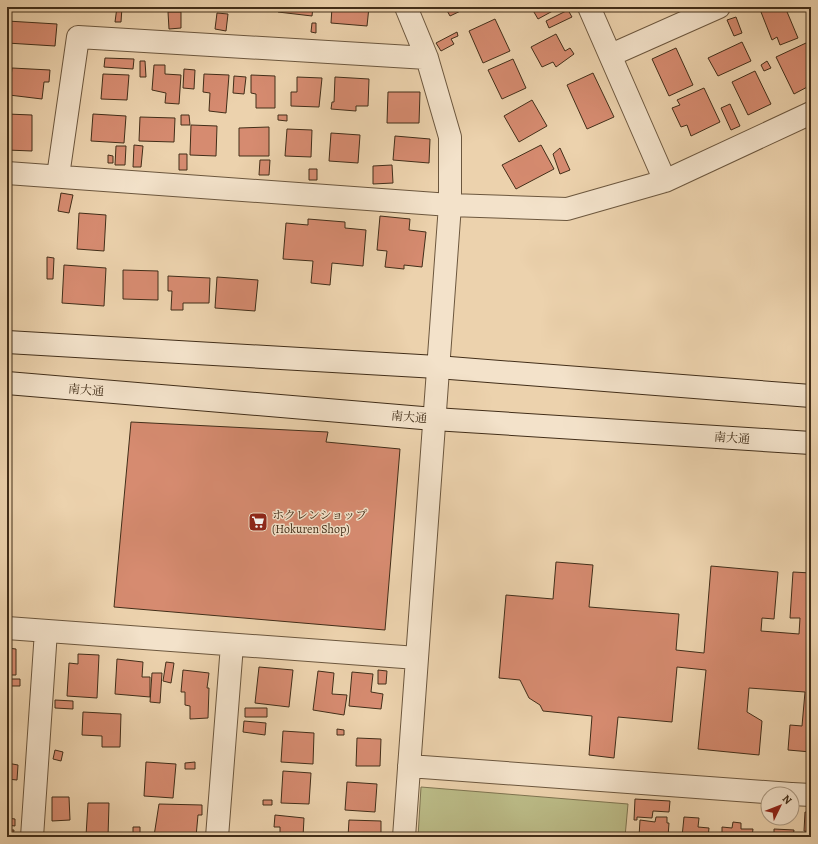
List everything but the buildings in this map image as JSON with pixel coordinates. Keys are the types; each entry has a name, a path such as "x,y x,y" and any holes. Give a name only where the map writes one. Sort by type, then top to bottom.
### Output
{"street":[{"path":"404,837 437,367 450,205 450,137 427,58 406,7"},
{"path":"589,7 665,181"},
{"path":"611,55 719,7"},
{"path":"58,176 78,37 427,58"},
{"path":"7,173 450,205 568,209 665,181 811,113"},
{"path":"7,342 437,367 811,396"},
{"name":"南大通","path":"7,384 434,419 811,443"},
{"path":"7,628 417,658"},
{"path":"32,837 46,631"},
{"path":"217,837 232,645"},
{"path":"409,766 760,792"},
{"path":"800,795 811,796"}],"green space":[{"path":"421,787 628,804 625,837 418,837"}],"place":[{"name":"ホクレンショップ (Hokuren Shop)","path":"258,522"}]}
